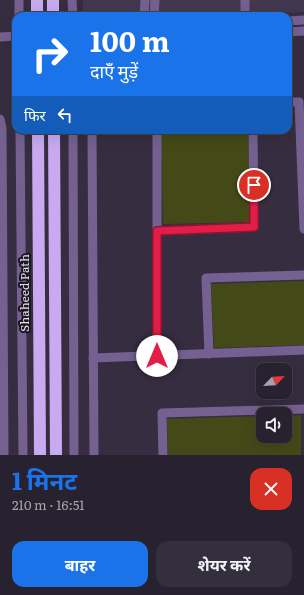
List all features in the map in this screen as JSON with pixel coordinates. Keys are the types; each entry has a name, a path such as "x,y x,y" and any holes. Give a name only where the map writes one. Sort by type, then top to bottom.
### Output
{"highway":[{"path":"37,0 37,12"},
{"path":"53,0 53,12"},
{"name":"Shaheed Path","path":"38,134 40,455"},
{"path":"54,134 56,455"}],"street":[{"path":"19,0 19,12"},
{"path":"72,0 73,12"},
{"path":"144,0 144,12"},
{"path":"154,12 155,0"},
{"path":"245,0 245,12"},
{"path":"292,21 304,20"},
{"path":"292,32 304,31"},
{"path":"0,37 12,36"},
{"path":"292,102 299,102 304,229"},
{"path":"0,119 2,128 4,455"},
{"path":"20,134 23,455"},
{"path":"73,134 74,455"},
{"path":"92,134 94,455"},
{"path":"157,134 157,356"},
{"path":"157,231 254,227 253,134"},
{"path":"209,354 206,278 304,275"},
{"path":"93,358 304,350"},
{"path":"163,455 162,413 304,409"}],"shaded area":[{"path":"83,0 304,0 304,12 83,12"}],"green space":[{"path":"161,134 248,134 250,222 163,224"},
{"path":"304,281 304,345 214,348 211,284"},
{"path":"301,415 301,455 168,455 167,419 256,416 256,443 292,443 292,416"}],"route":[{"path":"157,356 157,231 254,227 254,185"}]}
